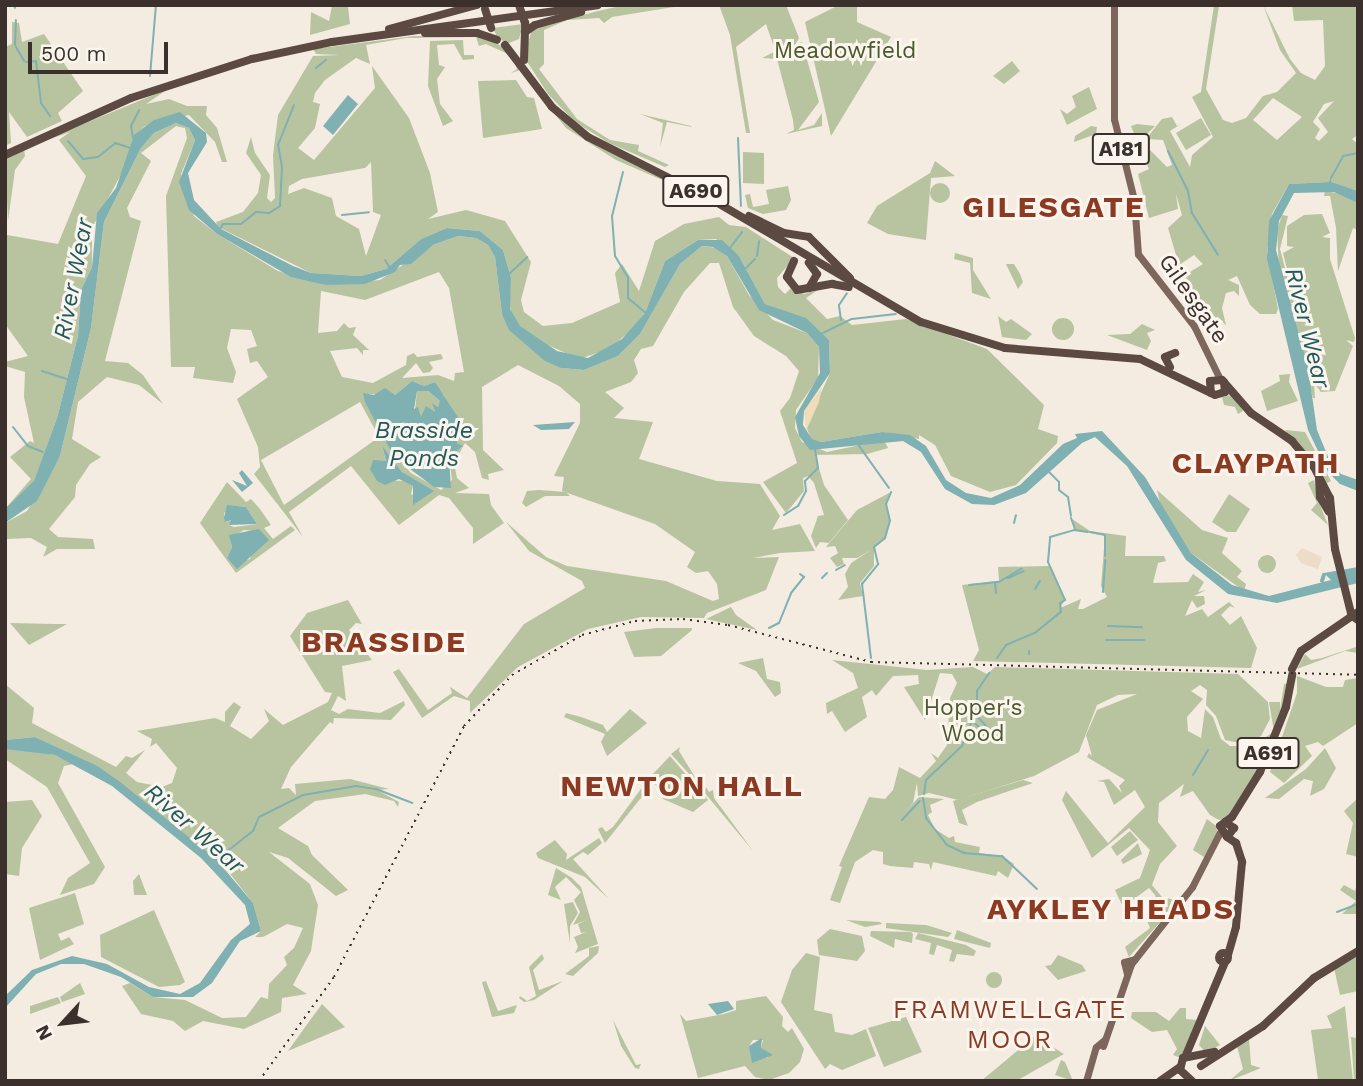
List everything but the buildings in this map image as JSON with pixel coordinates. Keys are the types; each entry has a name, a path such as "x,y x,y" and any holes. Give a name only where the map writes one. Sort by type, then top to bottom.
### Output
{"highway":[{"name":"A690","path":"519,5 524,31 522,56 536,81 577,125 731,207 857,284 956,332 1016,344 1111,350 1199,383 1222,380 1254,416 1296,444 1319,475 1330,504 1339,565 1356,617"},
{"path":"5,153 158,88 306,45 572,5"},
{"path":"375,34 597,5"},
{"path":"375,34 473,33 501,43 535,25 608,5"},
{"name":"A690","path":"482,6 491,29 501,43 552,107 583,134 711,199 874,298 920,322 979,342 1022,350 1110,354 1165,370 1211,393 1235,396"},
{"path":"375,34 482,6"},
{"path":"731,207 784,233 809,237 857,284"},
{"path":"790,247 815,268 814,284 805,289 795,286 790,276 793,263 788,277 797,290 839,284 874,298"},
{"path":"1165,370 1165,357 1175,353"},
{"path":"1222,380 1223,393"},
{"path":"1210,382 1211,393"},
{"name":"A691","path":"1226,832 1260,772 1280,724 1294,672 1305,650 1356,617"},
{"name":"A691","path":"1226,832 1265,770 1291,704 1294,672"},
{"path":"1191,1074 1220,971 1236,928 1242,870 1236,843 1226,832"},
{"path":"1191,1074 1186,1056 1196,1052 1209,1055 1252,1030 1279,1002 1332,965 1358,951"},
{"path":"1160,1081 1172,1075 1191,1074 1263,1026 1311,980"}],"main road":[{"name":"Gilesgate","path":"1114,5 1117,42 1114,119 1134,200 1138,254 1194,326 1222,380"},
{"name":"Gilesgate","path":"1210,382 1215,368"},
{"path":"1086,1081 1129,966 1169,922 1226,832"}],"green space":[{"path":"625,5 686,5 612,17 604,23 599,18 567,20 544,30 544,64 539,69 577,119 610,140 639,145 638,151 669,165 665,167 609,143 575,122 548,94 524,57 532,29"},
{"path":"719,5 786,5 799,38 795,45 802,42 819,102 798,130 814,125 822,113 822,126 786,134 794,130 793,120 777,59 762,58 782,48 775,50 766,24 736,47 750,133 746,133 730,35"},
{"name":"Meadowfield","path":"839,5 857,6 857,22 891,37 831,136 805,22"},
{"path":"1214,5 1219,6 1206,89 1223,120 1232,123 1246,118 1263,96 1277,92 1296,73 1280,50 1263,5 1290,59 1301,73 1315,80 1325,66 1323,20 1294,21 1292,5 1358,5 1358,135 1352,139 1358,144 1358,191 1329,182 1289,184 1272,214 1267,252 1278,309 1276,314 1260,314 1250,305 1237,276 1228,280 1239,285 1239,296 1234,291 1226,293 1222,308 1226,325 1208,312 1202,301 1198,310 1196,296 1190,298 1185,287 1189,284 1185,275 1203,264 1194,255 1179,265 1168,228 1182,215 1176,194 1178,209 1149,218 1138,174 1149,169 1139,146 1142,142 1167,167 1172,165 1163,140 1146,139 1162,119 1172,117 1177,126 1181,124 1170,131 1190,167 1192,155 1213,137 1192,97 1201,92","holes":["1273,98 1302,117 1277,140 1253,120","1334,101 1318,118 1328,132 1319,141 1315,138 1320,129 1313,122 1324,104"]},
{"path":"332,6 348,7 350,24 310,35 311,12 329,21"},
{"path":"12,22 19,23 22,42 44,34 83,91 58,113 62,121 27,137 9,112 11,143 5,146 5,47 12,44"},
{"path":"523,24 519,39 509,43 498,39 493,28"},
{"path":"414,36 487,37 512,53 520,70 511,73 517,69 512,56 486,44 479,46 476,37 406,38 366,45 370,64 356,58 325,80 315,93 313,102 320,104 315,128 298,148 314,160 375,88 372,66 409,118 430,173 438,212 428,219 466,210 505,221 531,262 521,300 524,312 543,326 572,323 620,302 615,273 622,264 639,291 655,241 684,224 719,217 729,225 746,227 794,258 777,278 778,287 785,294 791,288 804,294 818,290 806,298 827,319 840,316 852,325 906,319 987,349 1044,405 1038,429 1058,436 1057,443 1016,485 990,492 951,476 935,445 919,435 919,439 882,432 821,442 811,439 806,426 830,373 829,340 806,319 765,304 739,256 716,239 698,240 665,261 645,313 629,332 609,349 579,359 532,338 513,319 509,304 511,278 503,250 480,231 447,228 421,239 386,269 361,276 311,273 218,227 216,222 243,212 258,193 261,175 246,153 251,137 255,153 270,175 267,198 271,202 275,198 273,155 278,115 313,56 339,55 316,54 313,49","holes":["371,162 373,212 381,215 366,256 359,229 336,216 332,198 304,188 288,194 289,186 302,179 365,168"]},
{"path":"463,40 464,55 474,55 474,59 463,60 454,44 437,45 439,65 445,67 437,79 440,104 453,121 443,126 428,86 430,41"},
{"path":"1012,61 1020,71 1004,84 993,76"},
{"path":"516,80 527,97 534,98 542,129 483,138 478,81"},
{"path":"531,85 558,115 669,183 616,160 566,128"},
{"path":"1089,87 1097,109 1067,125 1060,109 1067,114 1076,107 1072,96"},
{"path":"168,89 146,104 169,99 187,106 207,106 206,115 217,128 227,162 222,162 215,142 189,115 145,126 133,138 124,169 92,228 92,267 81,290 78,336 57,418 34,482 14,505 5,509 31,479 10,457 30,441 34,443 24,397 25,372 5,366 5,362 28,356 5,324 7,235 58,244 86,176 59,140 70,132 25,148"},
{"path":"640,114 692,127 667,122 660,147 663,123"},
{"path":"1201,118 1211,135 1186,150 1176,133"},
{"path":"176,123 189,128 195,140 181,174 194,216 217,234 278,271 325,285 380,280 433,245 458,236 476,238 488,245 495,257 502,314 561,368 584,370 618,356 640,334 680,264 702,246 717,248 727,256 749,295 773,320 807,333 819,347 818,378 796,410 795,428 802,442 827,452 884,440 888,448 867,454 815,455 824,485 848,520 829,543 820,542 816,548 811,536 818,516 824,515 814,483 808,476 803,478 804,491 786,513 763,482 797,463 780,411 790,398 799,371 786,356 754,336 733,307 719,263 710,263 684,292 653,346 641,349 634,360 638,373 631,382 605,392 624,408 614,418 653,422 639,459 717,481 760,484 780,516 772,530 800,524 815,551 753,558 779,557 766,590 707,613 704,618 641,617 588,629 518,667 470,713 470,701 454,696 422,718 393,672 399,669 428,710 452,693 450,687 467,698 524,624 585,588 582,581 529,551 506,522 546,557 567,566 666,581 713,601 719,599 717,584 708,571 696,573 687,567 695,552 655,524 562,491 564,477 554,476 580,423 580,404 559,386 518,365 482,387 483,450 504,470 488,474 489,480 482,478 475,452 465,443 454,463 457,478 469,488 455,493 489,494 491,505 504,523 473,544 473,528 449,498 439,495 399,525 351,466 289,512 303,537 254,474 260,467 258,447 237,399 268,377 257,361 250,363 247,349 257,346 251,330 231,329 227,348 236,372 233,383 193,378 195,367 171,367 166,196 187,138 185,128 176,126 141,153 151,161 127,208 130,217 141,221 105,361 128,363 143,375 163,404 139,385 107,377 78,402 72,439 101,457 90,464 76,485 75,497 49,529 58,537 93,539 95,549 57,549 43,557 47,547 31,538 5,539 5,523 27,511 60,456 91,328 104,222 141,148 154,133","holes":["439,272 449,288 464,372 455,373 454,381 438,375 402,378 416,363 423,373 430,372 433,368 429,362 443,359 441,354 417,357 414,353 407,356 406,365 373,383 342,377 330,351 357,348 363,355 363,350 369,350 353,335 356,327 349,328 344,323 337,331 318,333 321,291 365,300","412,381 424,386 435,382 437,388 431,390 438,397 443,394 460,424 457,443 462,447 449,458 452,480 441,490 411,473 394,454 364,394 395,395","360,402 379,437 284,505 261,460","382,445 402,472 424,488 422,499 411,494 413,486 404,481 378,480 372,468 386,462"]},
{"path":"1091,126 1097,127 1096,134 1074,142 1075,136"},
{"path":"1131,126 1155,126 1138,143"},
{"path":"24,149 25,156 15,170 8,221 5,158"},
{"path":"743,152 764,153 764,184 743,183"},
{"path":"935,161 955,176 931,178 926,240 888,234 867,223 877,206 930,173"},
{"path":"940,183 947,186 950,193 947,200 940,203 933,200 930,193 933,186"},
{"path":"788,186 791,200 786,210 763,214 748,208 745,195 750,194 753,207 769,204 766,190"},
{"path":"1325,191 1348,195 1358,203 1358,230 1353,228 1338,271 1336,228 1330,196 1324,196"},
{"path":"1322,214 1330,233 1322,237 1330,238 1330,259 1355,338 1354,342 1346,340 1353,346 1335,391 1321,392 1314,383 1313,398 1279,270 1277,230 1282,215 1288,216 1280,249 1294,302 1290,304 1296,305 1283,253 1294,247 1287,246 1287,226 1304,215"},
{"path":"955,253 973,258 973,270 991,299 972,293 970,263 954,259"},
{"path":"1006,264 1014,264 1020,274 1023,282 1018,289"},
{"path":"998,316 1006,322 1011,319 1032,334 1026,340 1002,337"},
{"path":"1063,318 1071,321 1074,329 1071,337 1063,340 1055,337 1052,329 1055,321"},
{"path":"1142,324 1155,330 1147,333 1151,341 1147,350 1107,335 1130,334"},
{"path":"1290,374 1289,382 1298,401 1267,411 1261,391 1280,381 1279,375"},
{"path":"417,391 428,391 441,402 438,407 433,404 435,412 421,418 415,410"},
{"path":"1231,395 1243,411 1238,414 1235,407 1224,405 1222,397"},
{"path":"1285,430 1305,432 1331,481 1325,484"},
{"path":"1314,480 1317,497 1328,525 1311,510 1317,503 1308,483"},
{"path":"227,482 246,502 251,499 260,509 271,525 264,528 273,539 291,526 295,530 236,573 200,523","holes":["235,506 246,507 257,524 234,527 229,525 232,520 226,522 224,513","244,530 256,531 250,559 235,563 227,558 232,547 230,538"]},
{"path":"1157,490 1202,530 1228,538 1222,553 1242,571 1237,577 1246,584 1244,591 1191,553 1160,503"},
{"path":"527,491 566,492 570,496 545,496 526,507 522,503"},
{"path":"891,492 886,504 890,521 885,538 874,548 874,566 860,583 863,596 838,600 848,587 845,574 851,563 871,550 857,558 842,558 844,564 837,567 830,558 838,553 835,546 826,547 857,510"},
{"path":"1229,494 1250,509 1236,532 1227,532 1212,522"},
{"path":"1072,519 1090,531 1126,536 1125,556 1164,556 1166,561 1158,563 1153,583 1188,582 1193,574 1204,582 1198,592 1206,590 1194,596 1204,596 1205,604 1197,608 1192,600 1185,616 1202,609 1208,617 1229,602 1235,608 1230,606 1221,615 1230,625 1241,616 1257,648 1251,668 973,661 979,650 962,585 999,581 998,567 1049,566 1065,600 1060,608 1081,599 1078,609 1083,609 1107,597 1101,586 1105,536 1076,530"},
{"path":"1267,555 1273,558 1276,564 1273,570 1267,573 1261,570 1258,564 1261,558"},
{"path":"348,600 362,624 356,623 349,630 372,660 342,666 346,701 338,696 331,710 339,714 348,709 380,713 404,701 405,705 391,720 334,718 333,724 330,722 291,767 281,789 289,788 296,795 295,784 350,779 389,789 377,790 399,802 398,807 394,801 365,794 315,801 278,828 308,846 312,855 348,890 336,896 288,858 269,852 310,884 318,905 311,951 293,985 307,994 282,998 281,1012 244,1029 203,1021 185,1031 173,1021 141,1014 122,986 130,983 153,997 185,1000 222,1018 246,1017 261,997 268,999 269,984 287,965 284,957 294,948 303,928 287,924 263,937 255,937 261,931 253,903 231,875 187,836 96,765 35,737 5,740 5,684 34,708 32,723 116,767 126,756 132,758 145,750 126,773 137,782 162,787 172,783 177,768 156,743 150,747 152,739 137,731 215,718 225,722 225,712 234,702 241,707 230,726 251,739 269,721 264,709 283,725 328,702 332,693 325,692 290,636 307,613"},
{"path":"731,607 736,615 757,630 706,619"},
{"path":"10,623 56,624 67,624 29,645"},
{"path":"656,628 692,630 661,656 634,657 624,632"},
{"path":"1358,639 1358,653 1345,651 1297,669 1305,654 1311,660 1322,658 1356,647"},
{"path":"763,658 767,679 780,682 781,693 775,697 756,671 738,663"},
{"name":"Hopper's Wood","path":"832,660 927,670 973,667 987,674 995,667 1238,674 1268,702 1270,719 1261,736 1245,744 1225,740 1216,716 1206,705 1207,690 1200,685 1191,691 1203,699 1187,717 1188,731 1201,738 1205,709 1213,717 1221,739 1230,746 1252,746 1272,733 1258,772 1228,818 1219,820 1210,815 1193,791 1180,797 1184,784 1159,803 1158,822 1177,846 1160,864 1152,885 1162,897 1179,901 1129,957 1125,947 1150,928 1146,918 1158,912 1155,895 1149,888 1123,907 1115,890 1140,878 1150,850 1129,828 1092,858 1062,800 1066,791 1108,843 1145,807 1135,790 1114,805 1104,782 1097,781 1109,779 1122,793 1119,786 1125,780 1087,757 1089,753 1092,756 1086,735 1097,710 1137,694 1118,695 1097,705 1079,752 1034,776 958,800 929,793 918,796 917,783 913,803 903,814 919,797 944,799 930,805 932,812 928,815 935,829 949,838 954,836 955,842 980,847 979,853 1002,856 1014,864 1008,878 998,871 996,876 933,862 931,870 929,864 914,862 913,868 890,866 883,864 883,852 873,850 855,862 840,903 830,900 842,867 839,866 869,797 885,799 893,790 899,767 920,778 936,761 931,753 938,758 947,745 950,698 957,683 952,674 940,673 925,720 904,687 919,684 918,675 893,676 876,696 872,690 862,697 867,717 845,732 832,711 827,714 826,703 858,688 853,673"},
{"path":"1297,676 1326,687 1343,687 1345,680 1358,678 1358,723 1323,746 1318,742 1305,746 1312,756 1284,783 1270,772 1297,693"},
{"path":"1290,683 1288,697 1274,732 1269,702 1280,702 1280,710 1284,684"},
{"path":"630,709 647,723 607,756 601,742 605,734 564,717 566,713 581,717 603,725 607,732"},
{"path":"680,747 679,751 701,787 671,754"},
{"path":"15,748 55,755 74,764 64,766 58,783 105,867 94,884 60,895 68,878 90,863 47,787 5,759 5,749"},
{"path":"1325,748 1336,768 1324,789 1310,796 1313,781 1304,779 1279,799 1265,798 1306,769"},
{"path":"670,756 708,800 693,812 663,799 651,776"},
{"path":"649,778 652,781 645,790 651,795 640,799 605,843 598,829 602,827 606,832 613,827"},
{"path":"1023,780 1033,783 977,802 962,810 968,826 959,823 953,801"},
{"path":"706,787 709,792 713,790 714,798 753,851 704,792"},
{"path":"1358,798 1358,857 1346,854 1353,823 1344,811"},
{"path":"32,800 42,816 22,848 19,876 5,874 5,802"},
{"path":"1207,819 1216,826 1218,835 1204,857 1193,850"},
{"path":"1130,831 1138,840 1117,856 1111,847"},
{"path":"599,838 602,843 588,855 583,852 573,859 609,899 585,877 538,858 536,853 555,840 567,854 566,860"},
{"path":"1138,843 1142,854 1123,864 1121,860"},
{"path":"556,868 581,887 598,944 575,953 578,947 574,937 586,932 581,933 578,924 587,920 573,925 580,912 574,900 581,892 566,877 555,887 561,900 548,895"},
{"path":"139,874 147,895 134,895 133,881"},
{"path":"1358,882 1358,914 1342,914 1356,901 1340,890 1344,885 1355,891"},
{"path":"75,893 84,924 58,934 61,941 69,937 74,944 40,960 29,908"},
{"path":"573,902 578,913 570,926 570,943 564,904"},
{"path":"154,910 185,982 180,985 159,987 101,957 100,935"},
{"path":"846,920 880,922 882,924 865,927"},
{"path":"886,923 926,925 952,933 948,937 886,928"},
{"path":"830,929 862,936 865,951 857,961 819,955 817,940"},
{"path":"957,930 991,943 990,948 954,939"},
{"path":"871,931 911,932 912,943 895,939 894,948 870,936"},
{"path":"918,933 966,945 976,951 974,956 957,954 954,962 949,961 952,950 937,945 934,955 929,954 931,943 915,939"},
{"path":"599,946 598,953 573,976 565,974 589,956 589,948"},
{"path":"806,953 820,957 814,1010 832,1014 835,1032 852,1035 866,1029 876,1056 842,1070 830,1064 825,1069 781,1002 792,970"},
{"path":"1358,953 1358,991 1340,995 1334,968"},
{"path":"542,954 544,959 533,970 539,990 563,981 534,1000 524,1002 520,996 527,1001 536,996 529,967"},
{"path":"1058,955 1082,965 1086,971 1058,980 1045,966 1051,965"},
{"path":"991,972 997,972 1002,980 1000,986 991,988 986,983 986,977"},
{"path":"486,981 498,1011 517,1005 514,1013 492,1017 482,982"},
{"path":"80,983 85,994 62,1002 60,997"},
{"path":"766,996 783,1017 782,1026 788,1032 792,1028 804,1049 800,1062 789,1073 769,1080 755,1077 745,1066 698,1078 680,1014 686,1021 724,1014 736,1010 736,1001","holes":["753,1040 763,1040 761,1048 769,1057 757,1060 749,1046"]},
{"path":"58,997 61,1003 30,1014 30,1006"},
{"path":"322,1004 345,1027 288,1051 308,1023"},
{"path":"1345,1006 1353,1081 1318,1080 1311,1030 1332,1028 1327,1016"},
{"path":"1180,1008 1186,1008 1186,1019 1197,1020 1188,1050 1178,1057 1173,1055 1177,1049 1167,1030 1152,1032 1131,1018 1132,1012 1156,1012 1169,1021"},
{"path":"906,1017 922,1052 884,1067 868,1028"},
{"path":"613,1020 636,1065 641,1064 639,1069 635,1068 621,1046"},
{"path":"1205,1026 1220,1045 1206,1053 1199,1045"},
{"path":"1035,1036 1064,1054 1016,1081 981,1081"},
{"path":"1351,1037 1358,1038 1358,1080 1354,1079"},
{"path":"1249,1038 1251,1065 1261,1068 1229,1081 1243,1069 1237,1046"},
{"path":"1061,1060 1065,1062 1073,1081 1055,1075"}],"sand":[{"path":"822,387 819,402 806,431 804,411"}],"shaded area":[{"path":"1302,548 1322,557 1318,569 1301,563 1296,555"}],"water":[{"path":"348,95 358,104 333,135 323,126"},
{"path":"180,112 206,133 207,142 188,173 194,200 221,229 293,266 311,273 361,276 386,269 421,239 447,228 480,231 503,250 511,278 510,309 520,326 557,351 588,358 622,339 645,313 665,261 698,240 722,240 739,256 765,304 806,318 829,340 830,373 804,411 803,425 812,439 821,442 882,432 910,435 926,446 946,480 966,493 991,498 1020,485 1063,444 1077,438 1075,434 1102,431 1145,477 1191,553 1232,585 1269,596 1331,580 1324,573 1358,567 1358,583 1277,603 1228,594 1186,560 1127,466 1095,437 1082,443 1026,493 994,505 972,504 945,489 921,452 903,441 810,450 799,436 795,417 820,373 819,347 807,333 759,310 727,256 713,247 702,246 680,264 640,334 618,356 584,370 561,368 545,361 509,330 502,314 495,257 488,245 476,238 458,236 433,245 411,264 400,265 395,272 365,284 325,285 291,277 217,234 189,210 179,182 195,140 189,128 176,123 154,133 141,148 104,222 91,328 60,456 37,501 5,523 5,509 34,481 57,418 78,336 81,290 92,267 97,213 116,188 134,135 154,120"},
{"path":"1331,177 1331,182 1358,191 1358,203 1334,192 1294,193 1279,221 1276,250 1308,368 1317,430 1329,459 1341,474 1358,480 1358,491 1340,484 1328,472 1308,430 1267,259 1269,221 1289,184 1329,182"},
{"name":"Brasside Ponds","path":"412,381 424,386 435,382 459,419 457,443 463,446 449,458 451,488 434,487 394,457 365,402 363,393 374,395 385,388 395,395","holes":["417,391 428,391 440,401 438,407 432,403 435,412 426,406 421,417 418,407 414,409"]},
{"path":"575,422 569,429 541,430 533,425"},
{"name":"Brasside Ponds","path":"382,445 402,472 434,491 413,505 413,486 399,479 385,485 377,481 370,469 373,460 386,461"},
{"path":"242,470 253,483 242,492 232,480 247,486 239,473"},
{"path":"227,505 246,507 257,524 229,525 231,520 225,522 224,518"},
{"path":"259,529 269,540 237,569 227,558 232,547 229,535"},
{"path":"35,737 96,765 120,782 215,858 253,903 261,931 240,941 212,983 193,997 153,997 121,977 84,964 61,964 36,974 5,1008 5,996 32,970 72,956 107,964 149,987 180,994 200,983 231,940 250,924 245,905 201,858 112,786 55,755 5,749 5,740"},
{"path":"728,1001 734,1009 717,1015 708,1004"},
{"path":"762,1038 761,1048 773,1055 752,1063 749,1046"}],"waterway":[{"path":"150,76 156,5"},
{"path":"15,45 16,20"},
{"path":"16,47 24,61"},
{"path":"316,68 326,60"},
{"path":"26,62 36,61 41,103 50,116"},
{"path":"220,229 223,224 241,224 256,212 269,213 280,206 282,167 278,145 294,105"},
{"path":"133,138 131,126 139,110"},
{"path":"738,138 741,206"},
{"path":"68,141 83,159 98,157 115,143 133,149"},
{"path":"1168,151 1188,191 1192,213 1218,255"},
{"path":"1331,178 1343,156 1358,153"},
{"path":"623,172 612,216 615,256 628,278 628,298 646,313"},
{"path":"342,215 369,212"},
{"path":"730,248 742,232"},
{"path":"757,256 759,241"},
{"path":"509,274 527,257"},
{"path":"746,268 755,259"},
{"path":"385,260 390,268"},
{"path":"841,320 839,305 847,293"},
{"name":"River Wear","path":"84,328 86,302"},
{"path":"823,333 852,319 896,314"},
{"path":"42,371 67,379"},
{"path":"13,427 28,446 43,452"},
{"path":"857,443 889,488"},
{"path":"784,515 798,506 806,491 805,481 818,468 815,449"},
{"path":"1049,472 1059,482 1059,490 1068,497 1071,516"},
{"path":"871,658 862,584 878,564 874,547 885,538 890,521 886,504 891,492"},
{"path":"1014,523 1016,515"},
{"path":"1071,518 1075,529"},
{"path":"997,658 1006,645 1036,632 1061,612 1060,603 1065,600 1048,562 1050,537 1074,530 1088,532"},
{"path":"1090,532 1105,535 1105,556"},
{"path":"1103,592 1105,560"},
{"path":"836,570 845,565"},
{"path":"969,585 999,582 1021,569"},
{"path":"1008,578 1024,571"},
{"path":"822,578 827,573"},
{"path":"769,628 779,623 791,593 804,577 800,574"},
{"path":"1322,581 1324,575"},
{"path":"1035,589 1040,581"},
{"path":"995,583 996,593"},
{"path":"1108,626 1142,627"},
{"path":"1106,640 1144,640"},
{"path":"924,794 926,780 962,746 977,708 977,691 989,673"},
{"path":"974,713 992,732"},
{"path":"969,718 988,735"},
{"path":"1193,775 1208,750"},
{"path":"216,860 253,831 259,817 303,795 356,786 376,789 412,803"},
{"path":"923,798 926,818 947,845 964,853 1002,856 1037,889"},
{"path":"902,820 920,801"},
{"path":"1337,912 1358,904"}],"railway":[{"path":"259,1081 334,977 464,726 512,675 582,635 635,621 683,619 728,625 871,662 1358,675"}],"district":[{"name":"GILESGATE","path":"1054,207"},
{"name":"CLAYPATH","path":"1256,463"},
{"name":"BRASSIDE","path":"384,642"},
{"name":"NEWTON HALL","path":"682,786"},
{"name":"AYKLEY HEADS","path":"1111,909"},
{"name":"FRAMWELLGATE MOOR","path":"1010,1025"}]}
